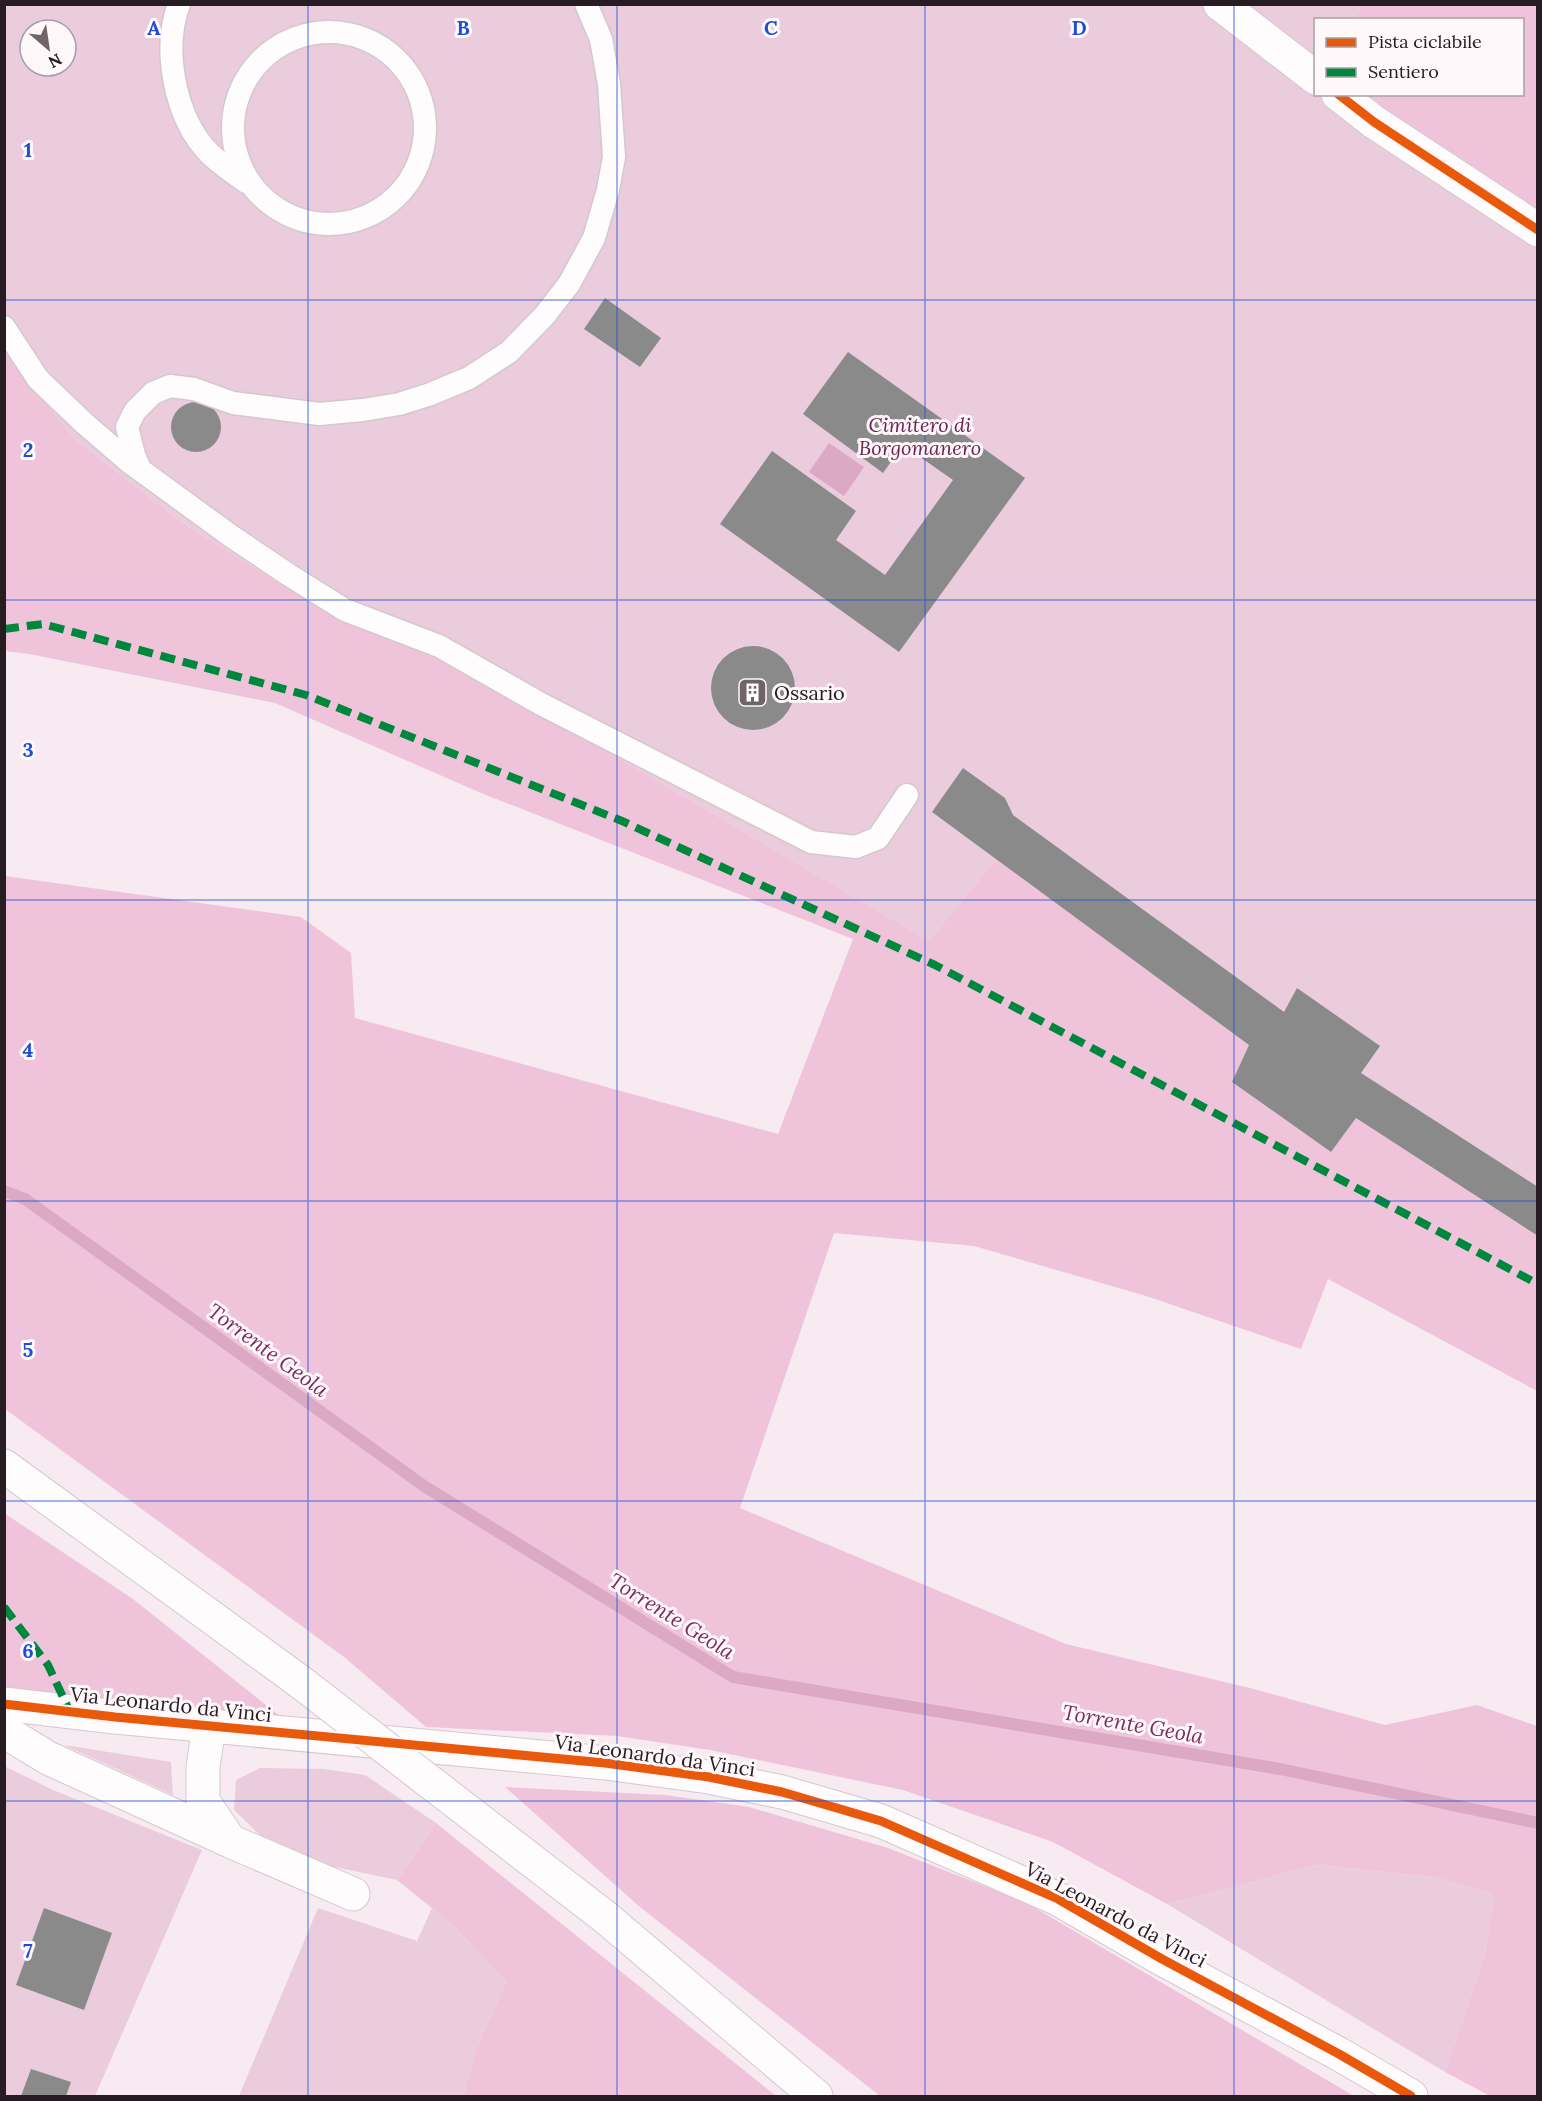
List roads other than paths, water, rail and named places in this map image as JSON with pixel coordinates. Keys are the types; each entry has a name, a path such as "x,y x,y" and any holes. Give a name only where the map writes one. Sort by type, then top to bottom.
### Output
{"main road":[{"path":"1220,4 1314,76"},
{"path":"1341,96 1374,122 1538,230"},
{"path":"4,1466 299,1681 605,1917 816,2097"},
{"name":"Via Leonardo da Vinci","path":"4,1704 209,1726 593,1762 697,1776 782,1792 880,1821 1058,1899 1161,1959 1339,2054 1411,2097"},
{"path":"209,1726 203,1767 203,1801 230,1841"},
{"path":"4,1731 48,1758 353,1894"}],"lane":[{"path":"179,4 174,16 172,49 174,86 186,121 209,153 279,211 311,223 344,224 376,213 400,195 417,170 426,141 425,111 415,82 397,59 373,42 344,33 314,33 282,44 256,65 239,94 232,127 237,160 254,189"},
{"path":"141,470 134,455 127,427 135,411 153,393 170,386 194,389 233,403 319,414 363,411 399,404 469,378 509,351 544,315 569,284 594,238 608,190 614,157 609,84 601,39 586,4"},
{"path":"4,327 38,379 84,423 141,470 231,536 345,610 439,646 541,704 811,842 856,847 878,838 908,795"}],"waterway":[{"name":"Torrente Geola","path":"4,1191 25,1199 424,1486 733,1677 1280,1769 1538,1823"}],"place":[{"name":"Ossario","path":"753,692"}],"park label":[{"name":"Cimitero di Borgomanero","path":"920,436"}]}
